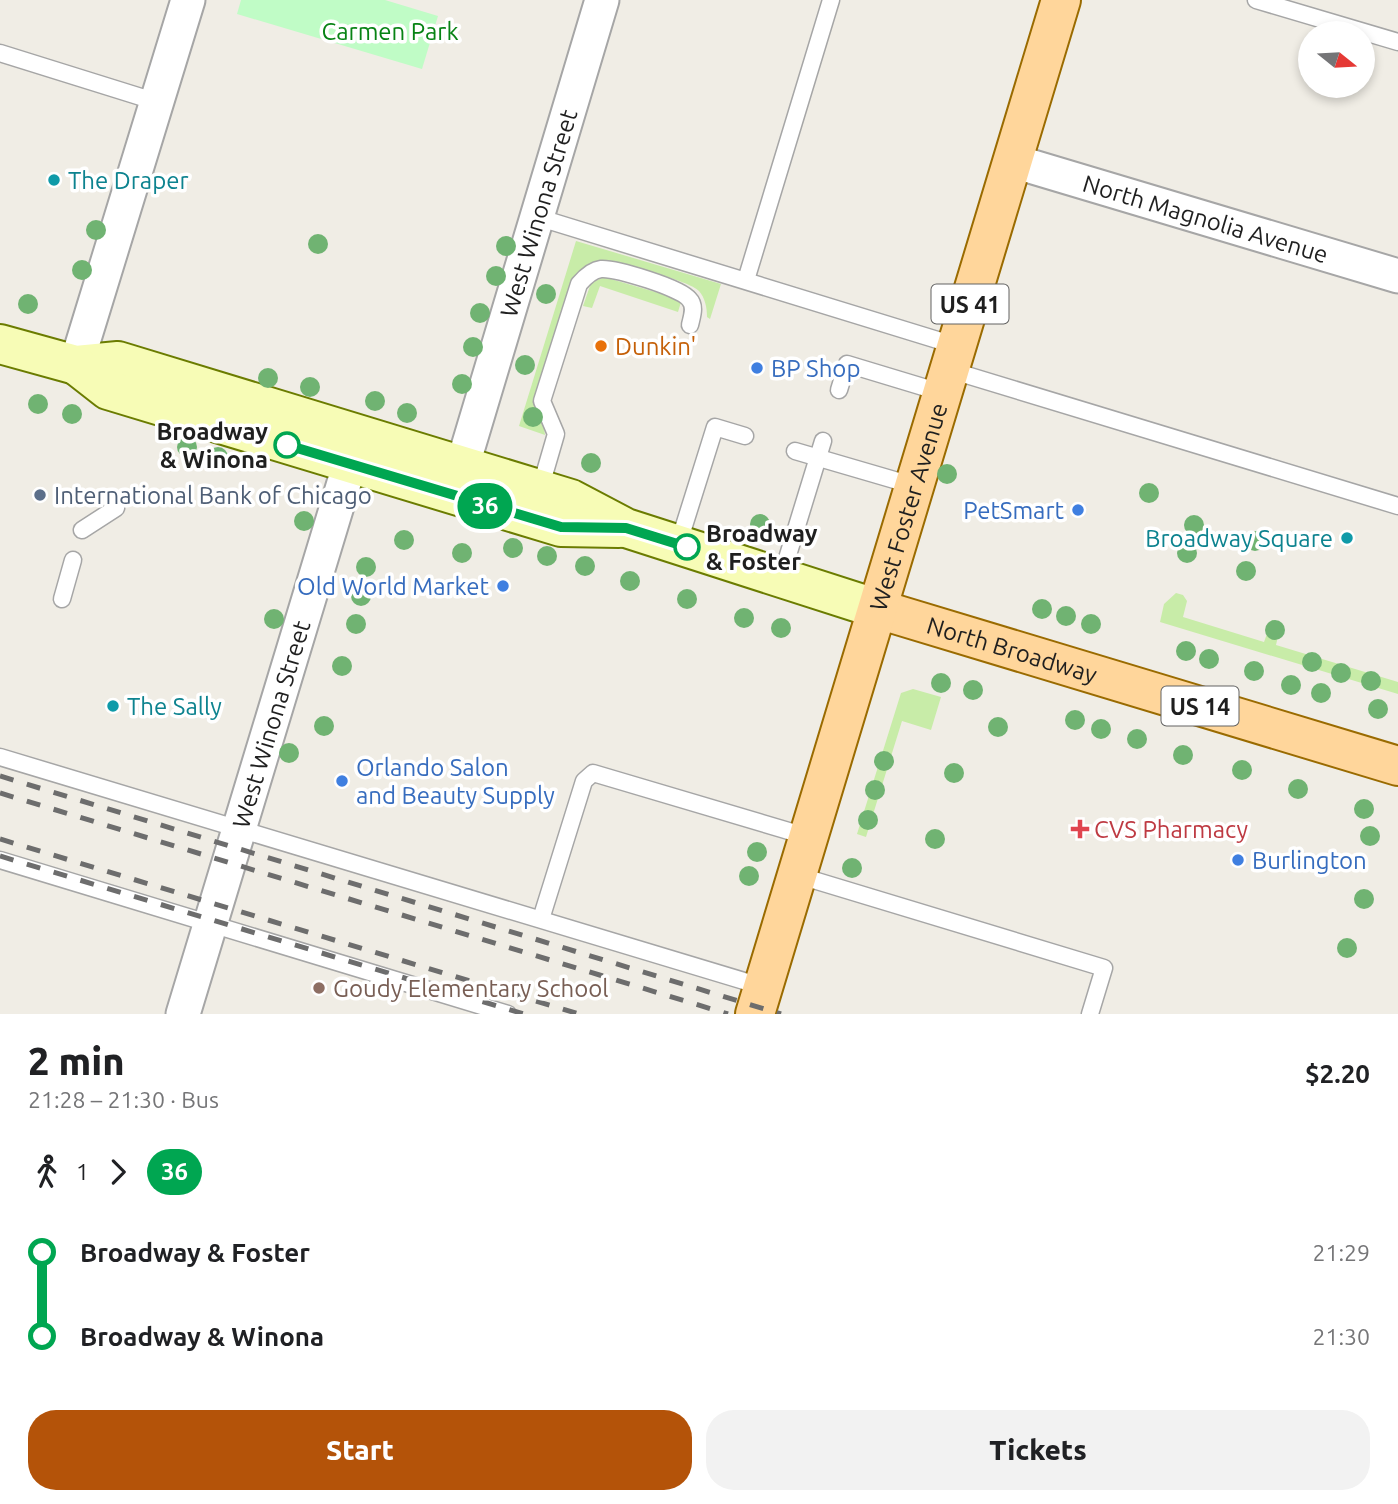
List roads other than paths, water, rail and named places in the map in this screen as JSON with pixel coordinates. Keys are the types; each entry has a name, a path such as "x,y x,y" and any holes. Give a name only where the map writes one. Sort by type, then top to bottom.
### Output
{"main road":[{"name":"West Foster Avenue","path":"760,1001 1061,0"},
{"name":"North Broadway","path":"0,344 76,365 118,361 561,527 626,528"},
{"name":"North Broadway","path":"355,449 463,464 572,499 626,528 678,545 878,609 1398,766"}],"street":[{"path":"76,365 188,0"},
{"name":"West Winona Street","path":"463,464 602,0"},
{"name":"North Magnolia Avenue","path":"1013,160 1398,276"},
{"name":"West Winona Street","path":"183,1014 355,449"}],"lane":[{"path":"746,280 831,0"},
{"path":"1256,0 1398,43"},
{"path":"0,53 157,102"},
{"path":"537,217 746,280 950,370 1398,506"},
{"path":"540,489 556,434 542,401 579,284 589,274 601,269 679,291 689,297 693,305 690,325"},
{"path":"839,390 847,365 950,370"},
{"path":"678,545 715,427 744,436"},
{"path":"781,578 823,441"},
{"path":"795,451 915,486"},
{"path":"82,530 116,508"},
{"path":"62,599 74,560"},
{"path":"0,757 541,919 760,1001"},
{"path":"541,919 584,781 593,773 809,837"},
{"path":"0,860 508,1014"},
{"path":"797,875 1104,968 1090,1014"}],"railway":[{"path":"0,776 781,1014"},
{"path":"0,793 728,1014"},
{"path":"0,839 579,1014"},
{"path":"0,856 524,1014"}],"place":[{"name":"The Draper","path":"54,180"},
{"name":"Dunkin'","path":"601,346"},
{"name":"BP Shop","path":"757,368"},
{"name":"Broadway & Winona","path":"287,445"},
{"name":"International Bank of Chicago","path":"40,495"},
{"name":"PetSmart","path":"1078,510"},
{"name":"Broadway Square","path":"1347,538"},
{"name":"Broadway & Foster","path":"687,547"},
{"name":"Old World Market","path":"503,586"},
{"name":"The Sally","path":"113,706"},
{"name":"Orlando Salon and Beauty Supply","path":"342,781"},
{"name":"CVS Pharmacy","path":"1080,829"},
{"name":"Burlington","path":"1238,860"},
{"name":"Goudy Elementary School","path":"319,988"}],"park label":[{"name":"Carmen Park","path":"390,31"}]}
